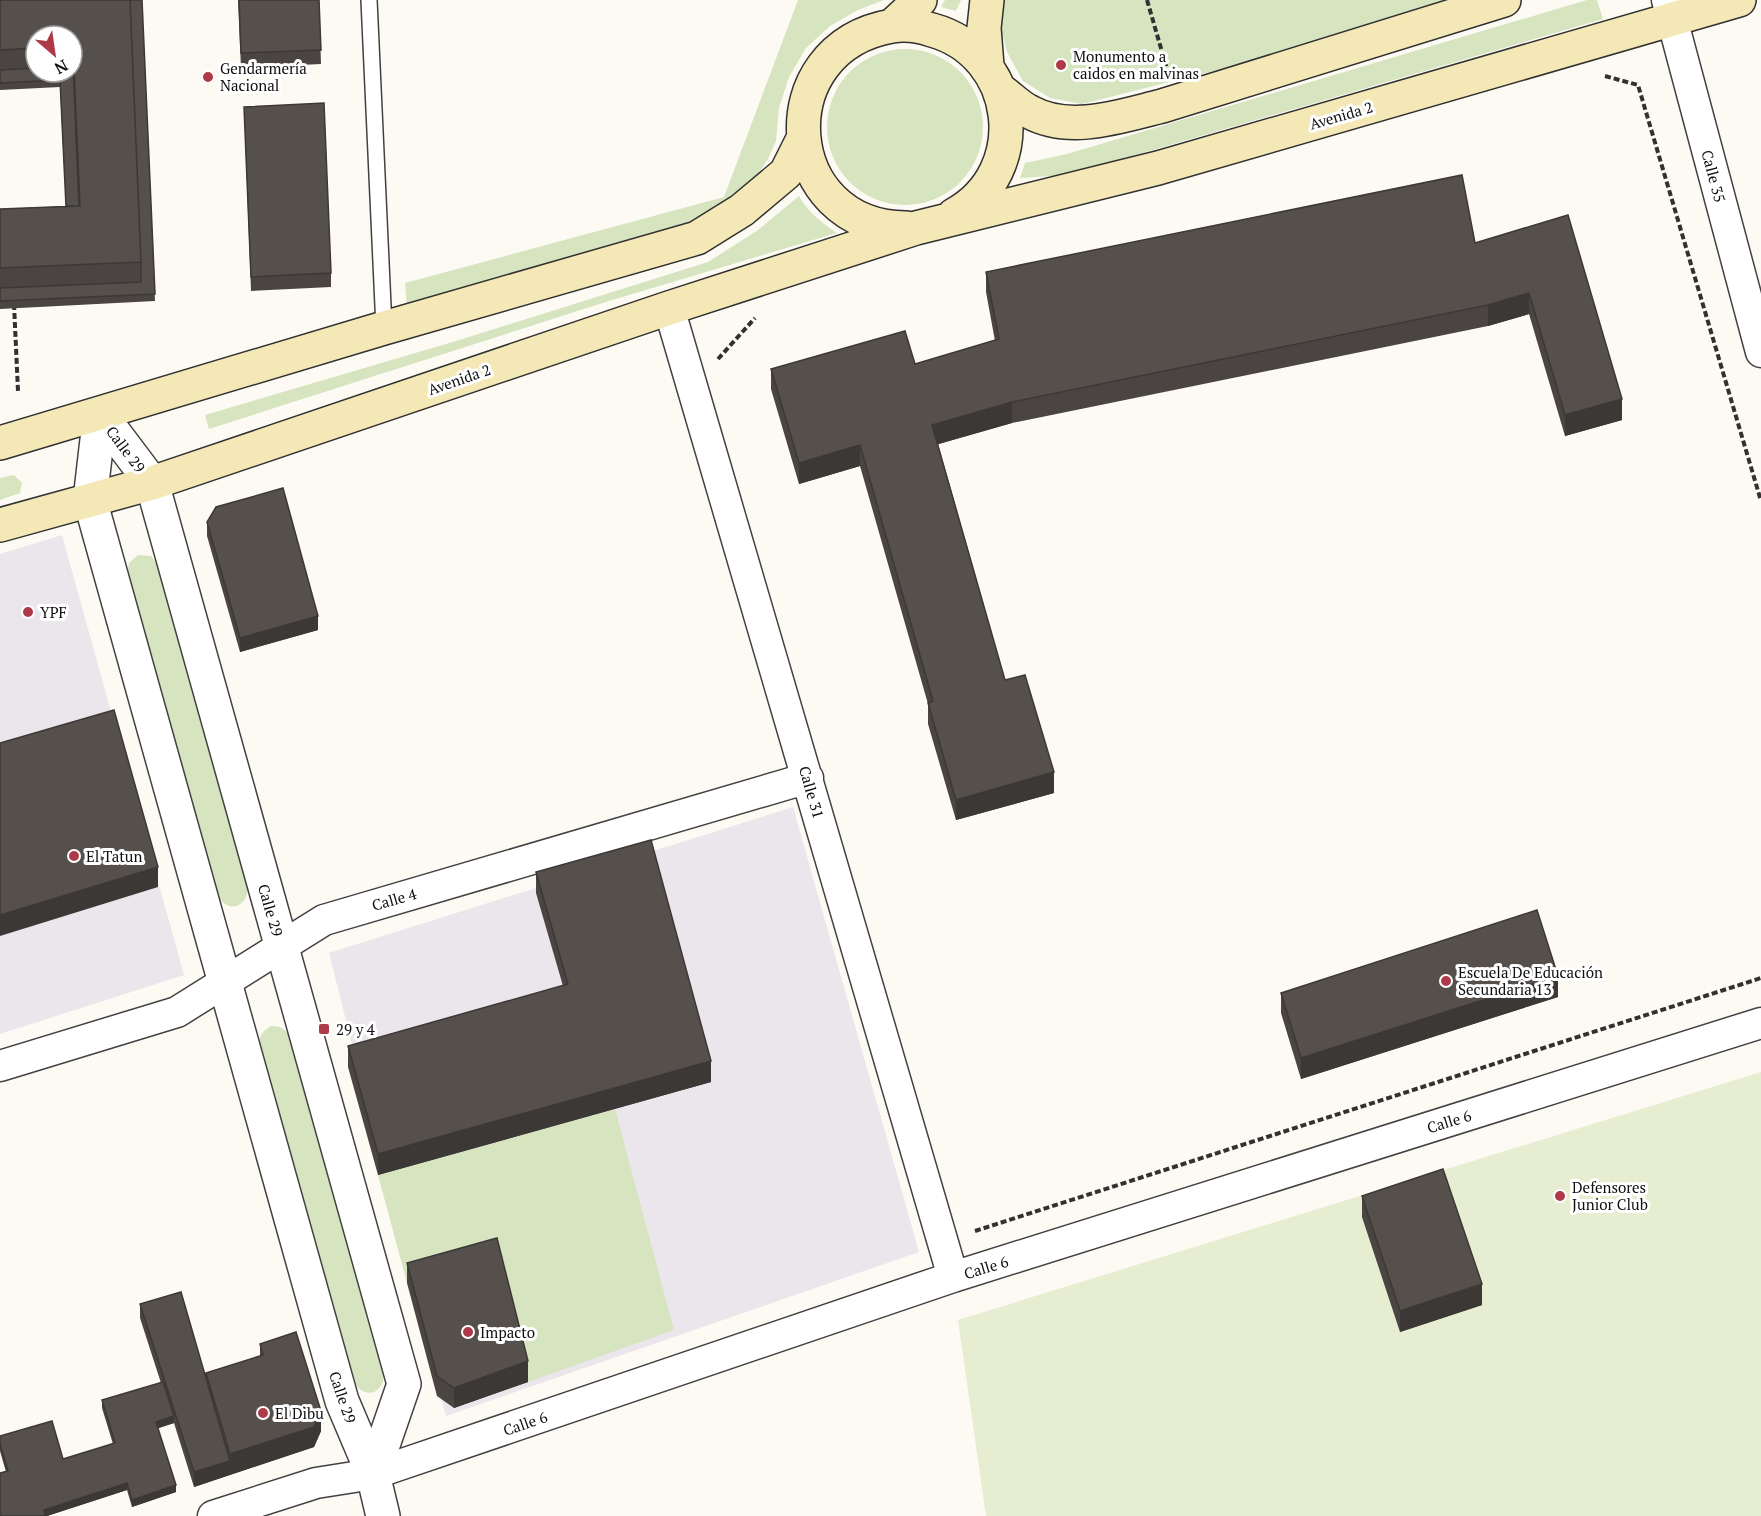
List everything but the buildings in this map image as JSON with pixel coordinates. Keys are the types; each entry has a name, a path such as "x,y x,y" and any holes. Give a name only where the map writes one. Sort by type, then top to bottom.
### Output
{"main road":[{"path":"893,26 920,0"},
{"path":"987,0 984,28 994,78"},
{"name":"Avenida 2","path":"0,525 152,483 669,308 929,225 1158,168 1669,9 1739,0"},
{"name":"Avenida 2","path":"994,78 1006,116 1006,142 998,168 985,191 965,209 929,225 889,228 864,221 840,207 822,188 810,165 803,139 803,112 811,86 825,64 844,45 868,32 893,26 920,26 946,33 969,47 994,78 1030,113 1054,120 1080,122 1105,120 1176,102 1500,1"},
{"name":"Avenida 2","path":"0,444 384,328 697,238 742,210 786,173 803,139"}],"street":[{"name":"Calle 35","path":"1669,9 1761,352"},
{"name":"Calle 31","path":"669,308 953,1277"},
{"name":"Calle 29","path":"99,414 152,483 404,1384 374,1474"},
{"name":"Calle 29","path":"99,414 90,500 342,1401 374,1474 383,1516"},
{"name":"Calle 4","path":"0,1066 177,1011 324,920 808,778"},
{"name":"Calle 6","path":"213,1516 316,1483 374,1474 953,1277 1761,1023"}],"lane":[{"path":"369,0 384,328"}],"path":[{"path":"1147,0 1176,102"},
{"path":"1598,74 1638,85 1761,501"},
{"path":"14,301 18,391"},
{"path":"712,365 761,311"},
{"path":"964,1234 1761,978"}],"shaded area":[{"path":"62,535 184,975 0,1034 0,554"},
{"path":"793,807 919,1252 446,1416 329,953"}],"green space":[{"path":"798,0 884,0 858,10 830,26 806,48 789,77 779,108 776,141 768,159 752,183 696,225 407,307 405,283 724,197"},
{"path":"945,0 961,0 956,11 941,7"},
{"path":"1002,0 1462,0 1309,47 1082,104 1050,98 1023,81 1007,52 1002,33"},
{"path":"1587,0 1597,0 1603,19 1067,175 1020,178 1025,163 1067,154"},
{"path":"905,49 935,55 960,72 977,97 983,127 977,157 960,182 935,199 905,205 875,199 850,182 833,157 827,127 833,97 850,72 875,55"},
{"path":"799,196 816,217 837,233 609,301 209,429 205,415 456,341 708,262 758,230"},
{"path":"14,475 22,483 20,493 0,500 0,478"},
{"path":"138,555 151,556 159,566 248,886 245,899 237,906 226,905 217,895 127,575 129,563"},
{"path":"271,1026 282,1028 290,1037 384,1373 381,1386 373,1392 362,1391 353,1381 259,1046 262,1034"},
{"name":"Defensores Junior Club","path":"1761,1072 1761,1516 986,1516 958,1320"},
{"path":"615,1109 674,1330 528,1382 407,1283 378,1175"}],"place":[{"name":"Monumento a caidos en malvinas","path":"1061,65"},
{"name":"Gendarmería Nacional","path":"208,77"},
{"name":"YPF","path":"28,612"},
{"name":"El Tatun","path":"74,856"},
{"name":"Escuela De Educación Secundaria 13","path":"1446,981"},
{"name":"29 y 4","path":"324,1029"},
{"name":"Defensores Junior Club","path":"1560,1196"},
{"name":"Impacto","path":"468,1332"},
{"name":"El Dibu","path":"263,1413"}]}
